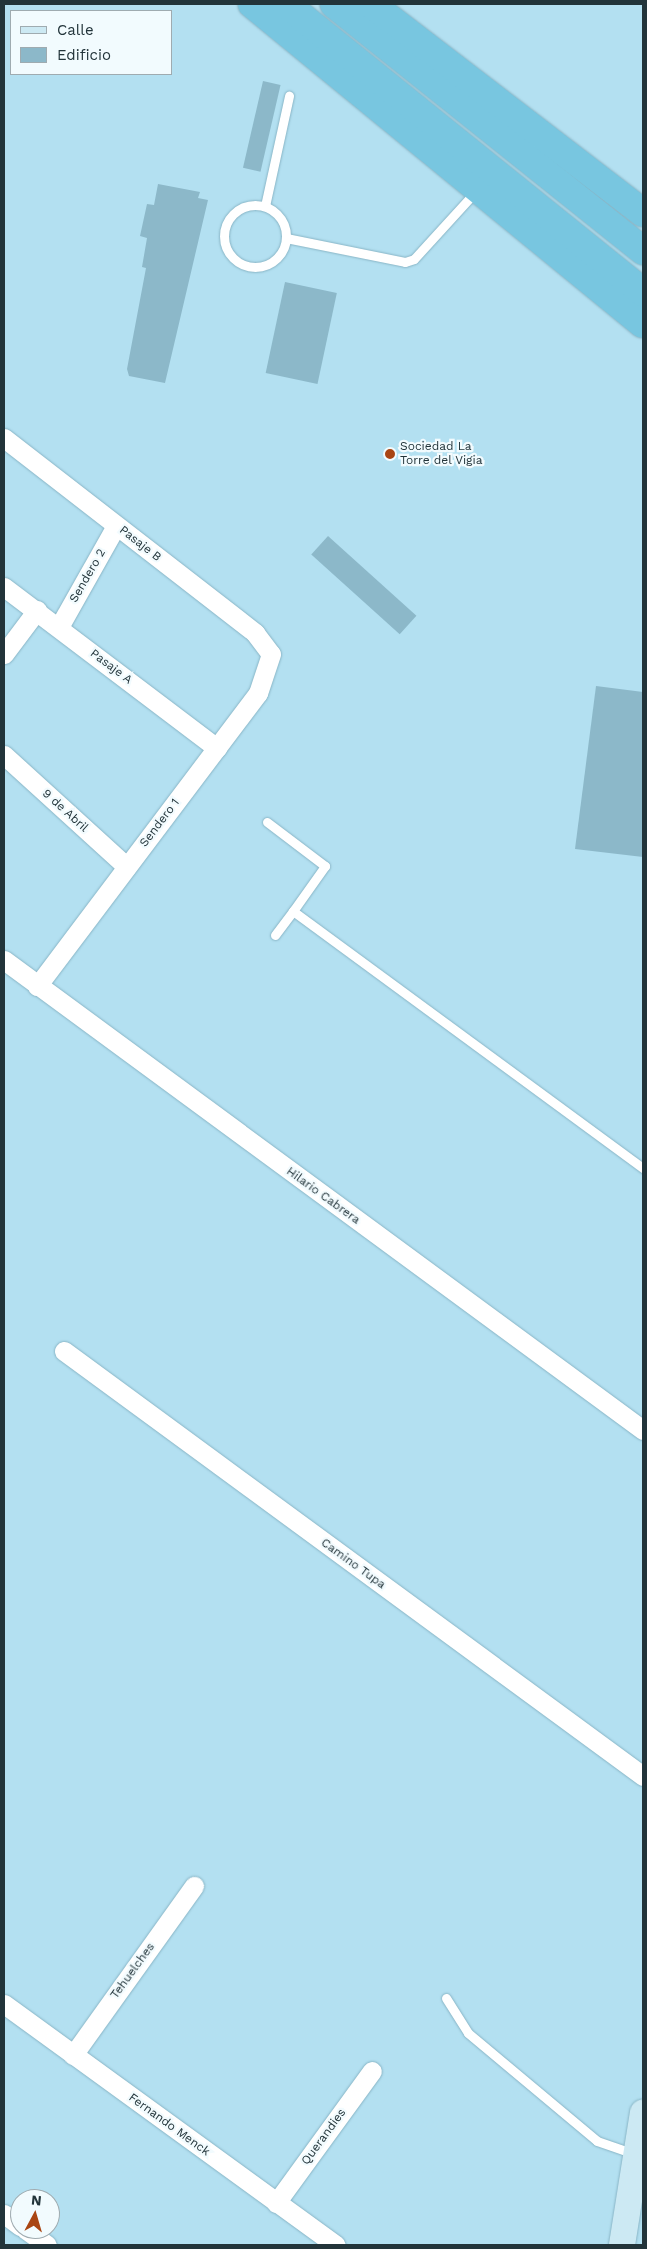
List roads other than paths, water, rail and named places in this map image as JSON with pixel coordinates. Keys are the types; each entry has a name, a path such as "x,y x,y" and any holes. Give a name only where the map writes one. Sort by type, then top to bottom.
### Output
{"highway":[{"path":"252,4 643,324"},
{"path":"286,4 643,292"},
{"path":"334,4 643,251"},
{"path":"371,4 643,214"}],"main road":[{"path":"622,2245 641,2136"}],"street":[{"name":"Pasaje B","path":"4,438 255,633 271,654"},
{"name":"Sendero 2","path":"59,627 116,526"},
{"name":"Pasaje A","path":"4,587 37,610 217,748"},
{"path":"4,654 37,610"},
{"name":"Sendero 1","path":"38,986 258,693 271,654"},
{"name":"9 de Abril","path":"4,756 127,868"},
{"name":"Hilario Cabrera","path":"4,960 643,1430"},
{"name":"Camino Tupa","path":"64,1351 643,1776"},
{"name":"Tehuelches","path":"73,2055 194,1886"},
{"name":"Fernando Menck","path":"4,2004 336,2245"},
{"name":"Querandies","path":"276,2202 372,2071"}],"lane":[{"path":"265,206 289,96"},
{"path":"286,238 404,262 414,259 477,190"},
{"path":"253,204 265,206 277,213 286,238 283,249 266,265 242,264 229,253 223,236 232,214 253,204"},
{"path":"267,822 325,866 276,935"},
{"path":"293,911 643,1168"},
{"path":"446,1998 468,2033 597,2141 641,2136"}],"place":[{"name":"Sociedad La Torre del Vigia","path":"390,454"}]}
